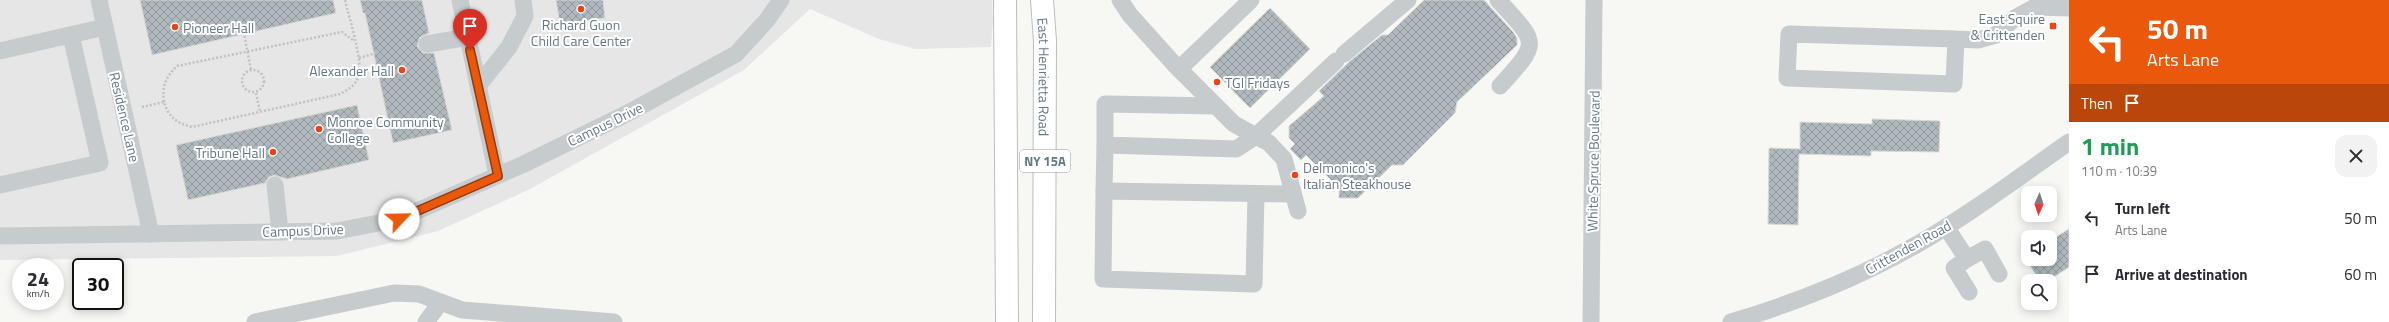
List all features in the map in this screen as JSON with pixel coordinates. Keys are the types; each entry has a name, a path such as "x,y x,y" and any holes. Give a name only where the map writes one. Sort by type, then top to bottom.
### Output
{"main road":[{"name":"NY 15A","path":"1005,0 1007,322"},
{"name":"East Henrietta Road","path":"1042,0 1045,41 1044,322"}],"street":[{"name":"Residence Lane","path":"99,0 152,234"},
{"path":"460,0 498,176"},
{"path":"478,86 509,47 525,16 523,0"},
{"name":"Campus Drive","path":"0,236 337,231 399,219 498,176 628,113 736,54 767,20 781,0"},
{"path":"1120,0 1130,15 1179,69 1234,124 1269,143 1284,159 1298,211"},
{"path":"1179,69 1251,0"},
{"path":"1105,145 1236,149 1256,136 1340,57 1408,0"},
{"path":"1498,0 1528,33 1530,45 1526,57 1500,86"},
{"name":"White Spruce Boulevard","path":"1591,322 1594,0"},
{"path":"1956,40 1954,84 1787,78 1789,34 1978,40 1996,35 2015,18 2035,7 2069,8"},
{"path":"0,51 105,28"},
{"path":"0,185 100,163 71,35"},
{"path":"427,44 468,37"},
{"path":"1216,106 1105,104 1103,279 1254,284 1256,194"},
{"name":"Crittenden Road","path":"1731,322 1801,299 1838,284 1915,246 1946,227 2069,142"},
{"path":"275,185 280,232"},
{"path":"1104,191 1293,194"},
{"path":"1946,227 1968,259"},
{"path":"1970,292 1954,268 1968,259 1985,249 1999,274"},
{"path":"257,322 394,293 419,294 462,310 614,322"},
{"path":"426,322 440,303"}],"path":[{"path":"345,0 354,40 358,58 358,77 352,87 340,94 192,127 180,124 168,114 164,102 163,89 167,76 177,66 342,32 354,40"},
{"path":"243,28 251,70"},
{"path":"358,58 379,52"},
{"path":"251,70 258,72 264,77 262,88 256,92 246,90 242,84 245,74 251,70"},
{"path":"256,92 260,112"},
{"path":"142,107 164,102"}],"shaded area":[{"name":"Monroe Community College","path":"0,0 992,0 993,20 991,47 915,49 879,39 810,9 744,70 530,189 438,231 337,256 64,259 64,258 12,258 12,260 0,260"}],"building":[{"name":"Pioneer Hall","path":"140,0 333,0 336,13 152,55"},
{"name":"Alexander Hall","path":"360,0 422,0 429,33 420,37 417,46 423,53 434,53 452,130 393,143 365,13 363,13"},
{"name":"Richard Guon Child Care Center","path":"556,0 603,0 605,18 560,24"},
{"path":"1424,0 1484,0 1513,32 1517,38 1517,45 1457,102 1455,113 1403,165 1392,165 1358,198 1339,198 1339,188 1306,155 1301,160 1290,149 1295,144 1289,138 1289,126 1324,96 1319,91 1349,62 1382,35 1388,35"},
{"path":"1270,8 1310,49 1250,108 1210,67"},
{"name":"Tribune Hall","path":"357,105 369,160 287,179 274,175 269,177 265,183 188,200 176,145"},
{"path":"1872,119 1940,121 1939,152 1871,151 1871,156 1799,154 1798,225 1768,224 1769,148 1800,149 1800,122 1872,124"},
{"path":"2069,229 2069,267 2057,275 2035,274 2030,266 2057,266 2057,237"}],"place":[{"name":"Richard Guon Child Care Center","path":"581,9"},
{"name":"East Squire & Crittenden","path":"2053,26"},
{"name":"Pioneer Hall","path":"175,27"},
{"name":"Alexander Hall","path":"402,70"},
{"name":"TGI Fridays","path":"1217,82"},
{"name":"Monroe Community College","path":"319,129"},
{"name":"Tribune Hall","path":"273,152"},
{"name":"Delmonico's Italian Steakhouse","path":"1295,175"}],"route":[{"path":"399,219 498,176 470,50"}]}
